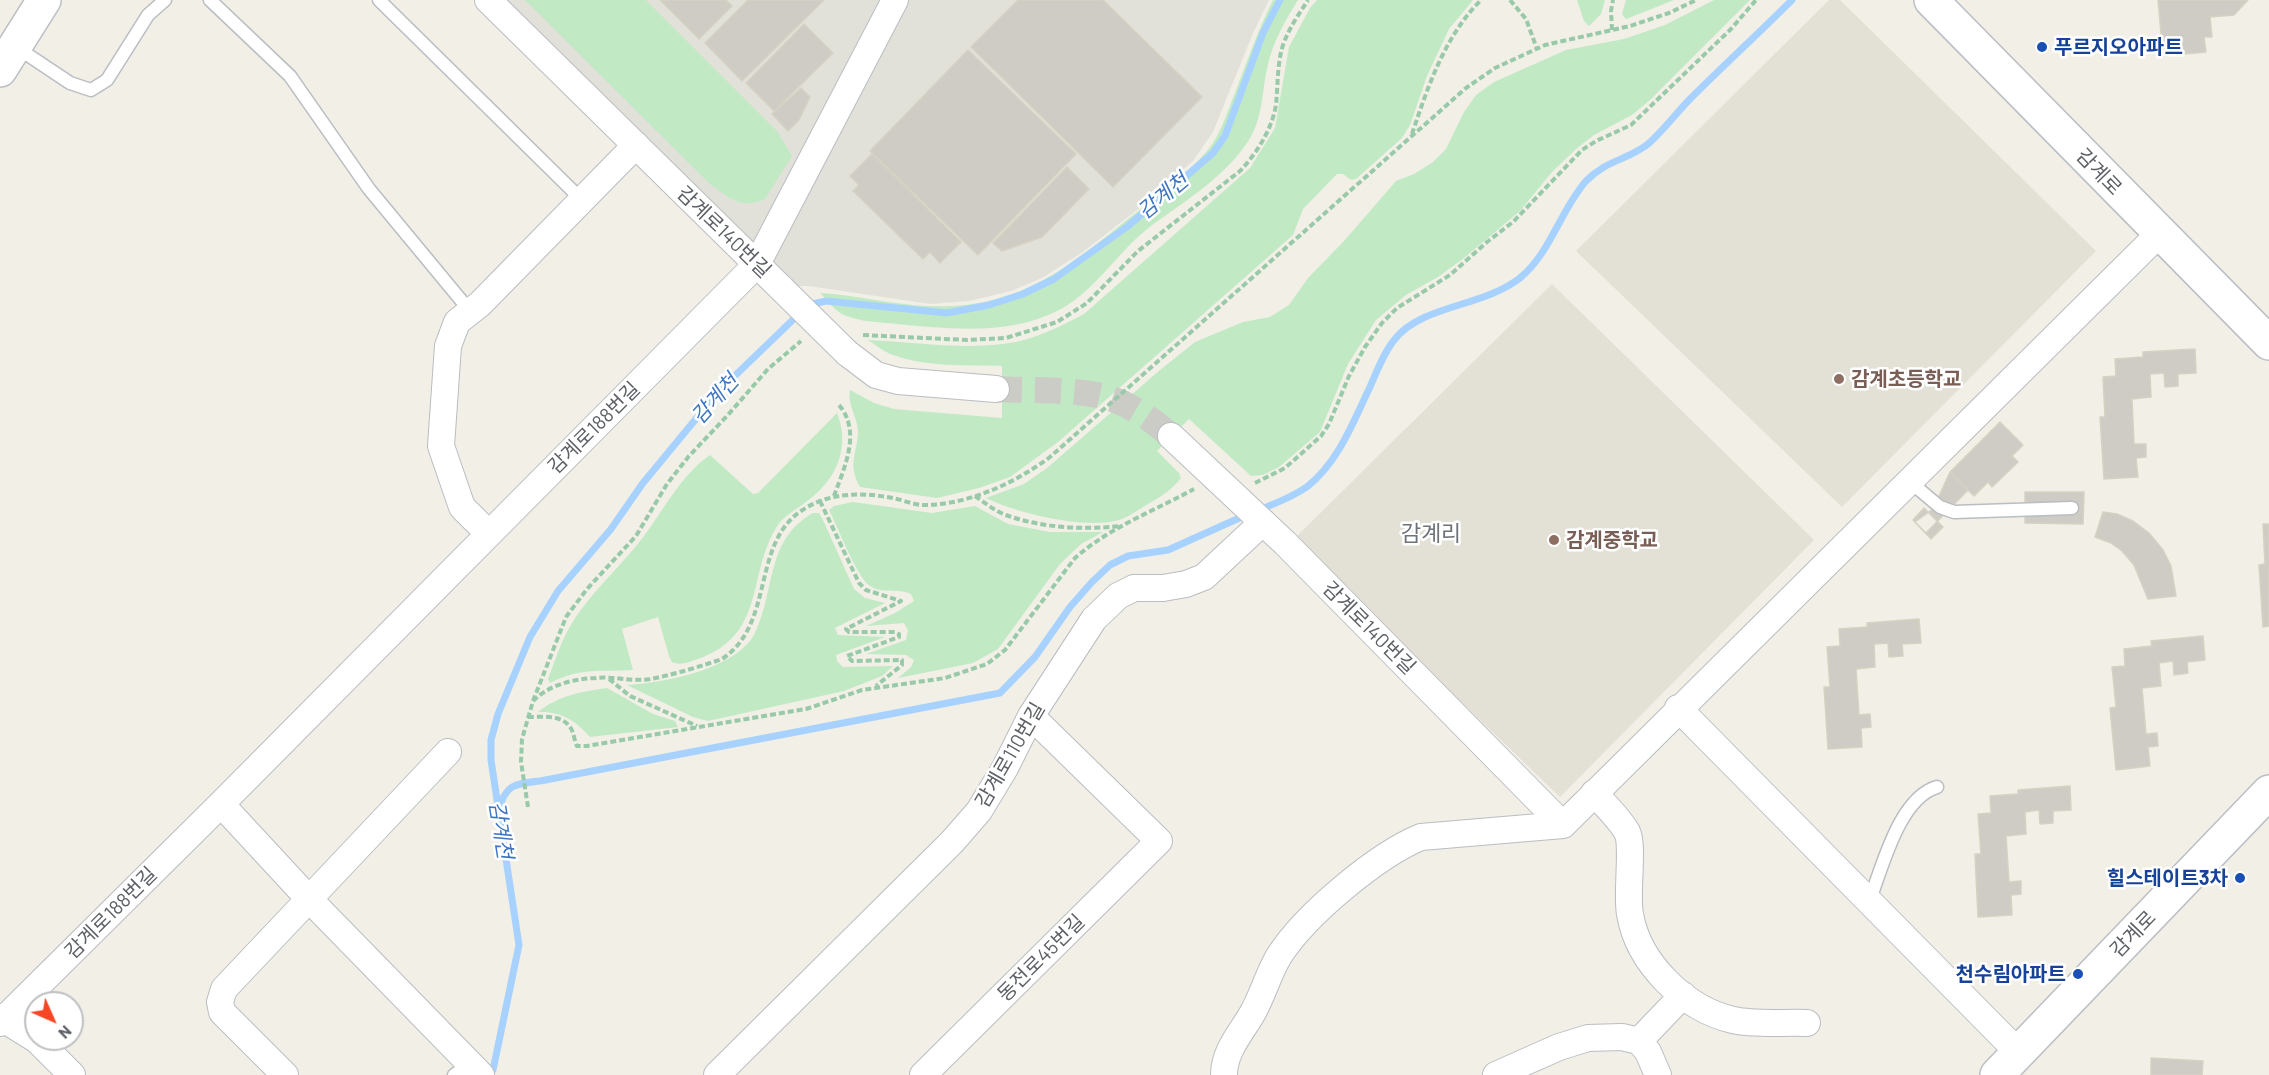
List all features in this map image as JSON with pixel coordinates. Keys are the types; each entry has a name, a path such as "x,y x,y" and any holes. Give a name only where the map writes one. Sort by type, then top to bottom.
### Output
{"main road":[{"path":"8,58 44,0"},
{"name":"감계로","path":"1931,0 2159,234 2269,343"},
{"name":"감계로","path":"2008,1064 2269,792"}],"street":[{"name":"감계로140번길","path":"488,0 847,353 876,375 898,381 996,389"},
{"name":"감계로188번길","path":"1,1019 221,804 757,264 895,0"},
{"path":"489,534 462,507 441,446 448,346 457,322 636,145"},
{"path":"1224,1075 1226,1058 1252,1014 1281,954 1293,936 1352,882 1402,845 1421,837 1563,825 1678,708 2159,234"},
{"name":"감계로140번길","path":"1171,436 1285,543 1563,825"},
{"name":"감계로110번길","path":"717,1075 952,842 979,811 1005,768 1030,716 1094,619 1118,596 1134,588 1163,588 1186,584 1204,577 1263,522"},
{"path":"1678,708 1869,902 2008,1064"},
{"name":"동전로45번길","path":"923,1075 1158,841 1030,716"},
{"path":"285,1075 222,1012 220,1002 224,988 448,752"},
{"path":"1594,793 1627,833 1630,846 1628,876 1630,914 1636,933 1656,968 1683,995 1708,1010 1735,1020 1806,1023"},
{"path":"221,804 469,1070"},
{"path":"1639,1041 1683,995"},
{"path":"1,1019 37,1040 72,1075"},
{"path":"1496,1075 1559,1047 1588,1038 1622,1037 1639,1041 1648,1053 1658,1075"}],"lane":[{"path":"8,58 91,90 107,80 148,15 165,0"},
{"path":"210,0 290,76 369,189 470,311"},
{"path":"379,0 582,200"},
{"path":"1909,481 1940,507 1954,512 2072,508"},
{"path":"1869,902 1891,843 1905,815 1923,793 1938,788"}],"path":[{"path":"1411,136 1427,90 1457,27 1481,0"},
{"path":"1510,0 1526,20 1537,49"},
{"path":"1612,30 1613,0"},
{"path":"533,701 543,690 553,686 596,678 627,681 651,679 722,659 740,644 752,624 780,532 801,511 820,501 855,494 873,495 922,505 962,501 1021,476 1050,457 1466,88 1496,68 1537,49 1669,13 1696,0"},
{"path":"1233,494 1285,468 1321,436 1329,424 1349,376 1365,347 1382,323 1397,308 1450,276 1513,222 1581,150 1631,124 1731,29 1756,0"},
{"path":"834,497 851,437 845,412 839,405"},
{"path":"528,717 547,717 562,721 572,730 577,746 581,747 806,709 875,687 945,678 987,664 1005,650 1076,558 1103,536 1200,487 1213,475"},
{"path":"975,496 1005,515 1030,521 1088,527 1125,525"},
{"path":"820,501 859,583 866,590 901,601 846,628 849,632 895,632 899,634 899,637 847,656 852,661 902,660 902,665 875,687"},
{"path":"609,678 630,696 699,727"},
{"path":"521,762 528,807"}],"shaded area":[{"path":"488,0 1269,0 1253,33 1213,132 1193,161 1142,206 1083,252 1042,278 1011,291 969,301 930,304 809,286 791,286"},
{"name":"감계초등학교","path":"1829,0 1840,0 2096,251 1842,507 1576,251"},
{"name":"감계중학교","path":"1552,284 1814,540 1560,797 1293,540"}],"green space":[{"path":"525,0 646,0 777,131 792,156 765,199 742,203 711,185"},
{"path":"1273,0 1298,0 1272,49 1257,123 1247,143 1226,168 1139,236 1074,301 1042,318 1022,323 1002,327 960,329 856,319 834,308 820,293 915,305 960,306 1014,294 1060,270 1083,255 1162,193 1185,173 1213,143 1223,125"},
{"path":"1317,0 1473,0 1449,29 1427,76 1410,125 1402,138 1356,179 1351,180 1343,174 1337,174 1303,209 1293,235 1058,442 1010,477 979,488 937,498 860,487 853,466 858,432 849,396 850,390 874,403 894,409 1002,418 1002,366 919,362 890,354 868,340 961,346 998,345 1034,337 1084,314 1250,168 1275,128 1289,47 1310,8"},
{"path":"1577,0 1605,0 1601,14 1589,26 1584,21"},
{"path":"1626,0 1674,0 1626,19 1622,14"},
{"path":"1714,0 1750,0 1650,100 1632,115 1594,135 1576,149 1552,172 1520,211 1464,258 1438,277 1406,295 1376,320 1348,364 1320,432 1279,467 1263,475 1251,476 1189,419 1157,451 1179,473 1181,478 1161,496 1123,519 1105,523 1070,521 1033,514 986,498 1024,484 1047,468 1195,342 1243,322 1270,317 1289,305 1308,278 1344,241 1396,181 1414,174 1433,162 1446,149 1464,112 1476,95 1494,82 1566,50 1624,39 1665,25"},
{"path":"837,413 841,425 842,448 835,470 820,490 779,523 767,546 745,620 735,635 720,648 698,659 678,664 672,662 669,656 658,617 622,629 633,670 581,672 550,683 548,679 559,650 575,619 593,594 635,548 690,472 710,455 753,494 758,493"},
{"path":"853,502 932,513 975,506 1008,524 1050,532 1103,532 1081,544 1060,564 998,649 973,663 898,678 911,667 914,660 906,655 866,654 906,640 908,630 904,623 866,626 895,613 914,601 911,594 906,592 880,590 870,586 859,573 829,510 834,506"},
{"path":"813,513 819,513 823,520 854,589 865,598 885,603 835,628 838,635 885,637 836,655 837,661 843,667 893,666 882,676 844,691 708,721 693,717 627,685 660,681 698,672 733,656 746,645 755,633 762,617 779,551 798,524"},
{"path":"607,688 653,714 675,721 678,727 590,737 579,726 561,715 538,712 562,698"}],"building":[{"path":"660,0 726,0 732,6 699,39"},
{"path":"748,0 824,0 742,81 705,43"},
{"path":"1018,0 1103,0 1202,97 1113,187 971,47"},
{"path":"2158,0 2248,0 2234,15 2210,17 2212,37 2204,37 2206,52 2163,56"},
{"path":"804,24 833,53 774,111 746,83"},
{"path":"968,50 1076,154 978,255 870,151"},
{"path":"801,88 810,97 799,120 788,131 772,114"},
{"path":"872,154 961,242 940,263 930,252 923,259 853,191 859,185 850,176"},
{"path":"1067,167 1089,189 1042,237 1002,251 993,243"},
{"path":"2195,349 2196,373 2178,374 2178,386 2165,387 2164,373 2150,374 2151,397 2132,399 2134,444 2146,444 2146,457 2136,458 2138,477 2104,479 2100,417 2105,417 2103,377 2116,376 2115,359 2143,357 2143,352"},
{"path":"2000,422 2023,445 2012,456 2018,462 1992,487 1988,482 1974,496 1950,472"},
{"path":"1950,472 1968,490 1926,533 1915,522 1933,509"},
{"path":"2025,492 2084,492 2083,524 2025,523"},
{"path":"1924,508 1943,527 1931,539 1913,520"},
{"path":"2103,512 2117,514 2133,521 2149,533 2163,550 2171,566 2176,596 2148,599 2134,565 2122,551 2111,543 2095,537"},
{"path":"2263,524 2269,524 2269,626 2263,627 2259,565 2265,564"},
{"path":"1919,619 1921,643 1902,644 1903,656 1889,657 1888,643 1874,644 1875,667 1856,669 1859,715 1870,714 1871,727 1861,728 1862,747 1828,749 1824,687 1830,687 1827,647 1840,646 1839,629 1867,627 1867,623"},
{"path":"2203,636 2205,660 2187,662 2188,673 2174,675 2173,661 2159,663 2161,686 2142,688 2146,734 2157,733 2158,746 2148,747 2150,766 2116,770 2110,708 2116,707 2112,667 2125,666 2124,649 2152,646 2151,641"},
{"path":"2070,786 2071,810 2053,811 2053,823 2040,824 2039,810 2025,812 2026,834 2006,836 2009,882 2021,881 2021,894 2011,895 2012,915 1978,917 1975,854 1981,854 1978,814 1991,813 1990,796 2018,794 2018,790"},
{"path":"2151,1058 2203,1061 2202,1075 2151,1075"}],"waterway":[{"name":"감계천","path":"808,305 826,301 947,313 989,305 1023,294 1054,279 1128,226 1213,153 1225,136 1263,33 1280,0"},
{"path":"1259,510 1302,490 1328,465 1351,427 1381,362 1395,339 1421,319 1489,295 1520,278 1540,256 1569,205 1586,181 1609,164 1633,154 1648,144 1691,98 1792,0"},
{"name":"감계천","path":"486,1075 493,1070 519,945 491,760 491,740 498,714 530,637 558,591 611,529 643,483 719,391 800,313"},
{"path":"498,811 508,790 524,783 1000,693 1035,657 1070,607 1110,565 1128,556 1168,550 1246,515"}],"tunnel":[{"path":"996,389 1100,395 1136,410 1171,436"}],"place":[{"name":"푸르지오아파트","path":"2042,47"},
{"name":"감계초등학교","path":"1839,379"},
{"name":"감계중학교","path":"1554,540"},
{"name":"힐스테이트3차","path":"2240,878"},
{"name":"천수림아파트","path":"2078,974"}],"district":[{"name":"감계리","path":"1431,534"}]}
